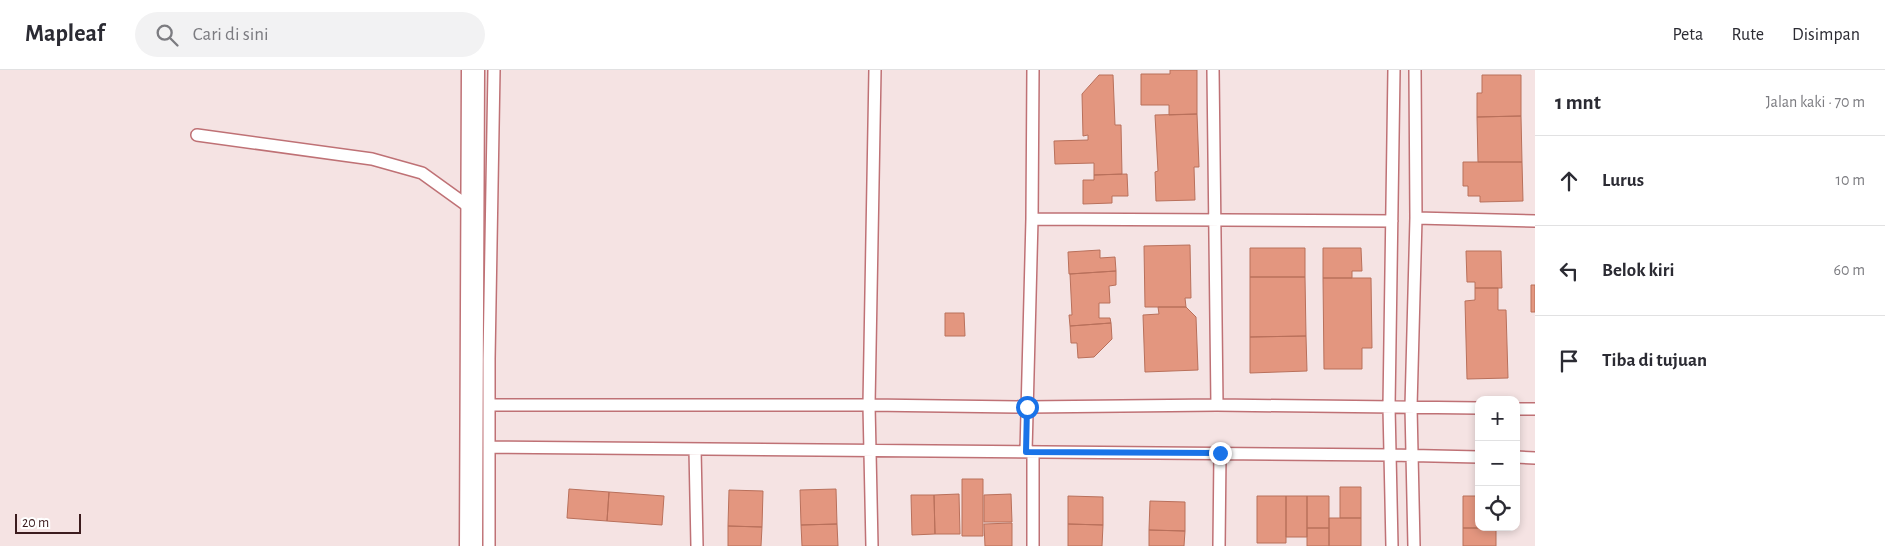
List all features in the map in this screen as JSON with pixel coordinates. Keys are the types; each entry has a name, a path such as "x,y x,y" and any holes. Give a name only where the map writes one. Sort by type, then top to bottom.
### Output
{"street":[{"path":"471,546 473,70"}],"lane":[{"path":"489,546 494,70"},
{"path":"872,546 869,405 875,70"},
{"path":"1033,70 1032,219 1027,407 1033,546"},
{"path":"1213,70 1217,405"},
{"path":"1392,546 1389,407 1394,70"},
{"path":"1414,546 1411,407 1416,218 1416,70"},
{"path":"197,135 381,162 422,173 472,209"},
{"path":"1416,218 1535,221"},
{"path":"1032,219 1392,221"},
{"path":"489,405 1027,407 1217,405 1475,408"},
{"path":"1520,409 1535,409"},
{"path":"489,447 1475,457"},
{"path":"695,449 697,546"},
{"path":"1219,546 1220,453"},
{"path":"1520,457 1535,458"}],"building":[{"path":"1170,70 1197,70 1197,114 1169,115 1169,105 1141,105 1141,74 1170,74"},
{"path":"1099,75 1113,75 1115,125 1121,125 1122,174 1094,175 1094,163 1055,164 1054,141 1088,140 1088,135 1083,136 1082,94"},
{"path":"1482,75 1521,75 1521,116 1477,117 1477,93 1482,93"},
{"path":"1197,114 1199,167 1194,167 1195,200 1156,201 1155,172 1158,171 1155,115"},
{"path":"1521,116 1522,162 1478,162 1477,117"},
{"path":"1463,162 1522,162 1523,201 1480,202 1480,196 1468,196 1468,186 1463,186"},
{"path":"1127,174 1128,196 1112,196 1112,203 1083,204 1083,180 1094,180 1094,175"},
{"path":"1190,245 1191,298 1185,298 1186,307 1145,307 1144,246"},
{"path":"1250,248 1305,248 1305,277 1250,277"},
{"path":"1323,248 1361,248 1362,271 1352,271 1352,278 1323,278"},
{"path":"1100,250 1100,258 1115,257 1116,271 1069,274 1068,252"},
{"path":"1466,251 1501,251 1502,288 1475,288 1475,282 1467,282"},
{"path":"1116,271 1116,285 1109,286 1110,303 1099,303 1099,318 1110,318 1111,323 1070,326 1069,315 1072,315 1070,274"},
{"path":"1250,277 1305,277 1306,336 1250,337"},
{"path":"1323,278 1371,278 1372,348 1362,348 1362,369 1324,369"},
{"path":"1531,285 1535,285 1535,312 1531,312"},
{"path":"1475,288 1498,288 1498,310 1506,310 1508,378 1467,379 1465,301 1475,300"},
{"path":"1158,307 1186,307 1196,317 1198,370 1145,372 1143,315 1159,314"},
{"path":"945,313 964,313 965,336 945,336"},
{"path":"1111,323 1112,339 1094,357 1078,358 1077,343 1071,343 1070,326"},
{"path":"1306,336 1307,371 1250,373 1250,337"},
{"path":"962,479 983,479 983,536 962,536"},
{"path":"1340,487 1361,487 1361,518 1340,518"},
{"path":"569,489 609,492 607,521 567,518"},
{"path":"836,489 837,524 801,525 800,490"},
{"path":"729,490 763,491 762,527 728,526"},
{"path":"609,492 664,496 662,525 607,521"},
{"path":"959,494 960,534 935,534 934,495"},
{"path":"1011,494 1012,522 984,522 984,495"},
{"path":"911,495 934,495 935,534 912,535"},
{"path":"1068,496 1103,497 1103,525 1068,524"},
{"path":"1257,496 1286,496 1286,543 1257,543"},
{"path":"1286,496 1307,496 1307,537 1286,537"},
{"path":"1307,496 1329,496 1329,528 1307,528"},
{"path":"1463,496 1475,496 1475,528 1463,528"},
{"path":"1150,501 1185,502 1185,531 1149,530"},
{"path":"1329,518 1361,518 1361,546 1329,546"},
{"path":"1012,523 1012,546 985,546 984,524"},
{"path":"837,524 838,546 802,546 801,525"},
{"path":"1068,524 1103,525 1102,546 1068,546"},
{"path":"728,526 762,527 761,546 728,546"},
{"path":"1307,528 1329,528 1329,546 1307,546"},
{"path":"1463,528 1475,528 1475,531 1496,531 1496,546 1463,546"},
{"path":"1149,530 1185,531 1184,546 1149,546"}],"route":[{"path":"1027,407 1026,452 1220,453"}]}
